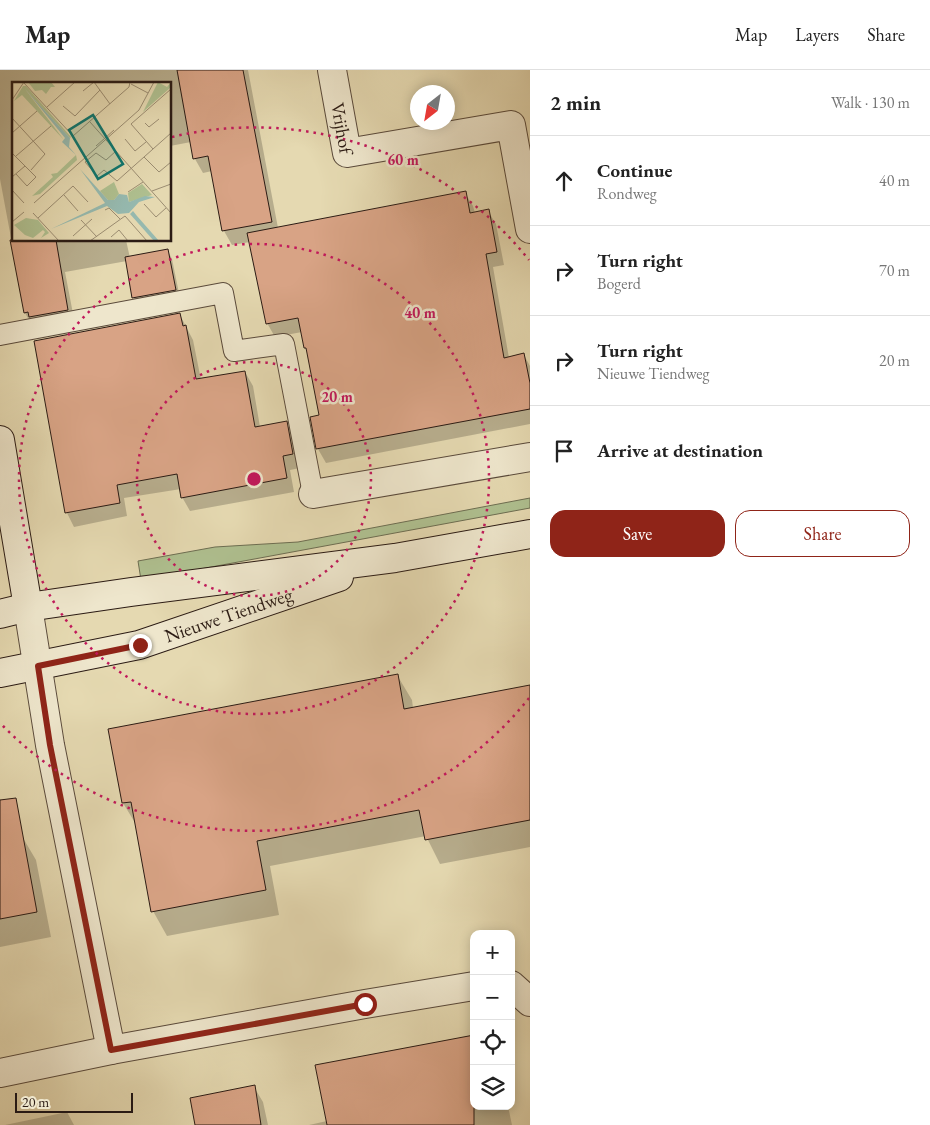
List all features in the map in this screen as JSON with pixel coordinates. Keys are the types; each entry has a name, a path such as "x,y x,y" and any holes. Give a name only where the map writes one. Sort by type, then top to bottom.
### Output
{"street":[{"name":"Vrijhof","path":"332,70 347,153 511,125 530,229"},
{"path":"0,440 52,754 111,1050"},
{"path":"313,494 530,457"},
{"name":"Nieuwe Tiendweg","path":"0,614 28,607 146,590 395,558 530,534"},
{"name":"Nieuwe Tiendweg","path":"0,673 140,645 395,558"},
{"path":"0,1072 111,1050 470,986"},
{"path":"515,987 530,1002"}],"lane":[{"path":"0,335 223,293 234,351 284,344 313,494"}],"green space":[{"path":"530,498 530,508 141,580 138,561 215,547 298,542"}],"building":[{"path":"177,70 243,70 272,222 222,231 208,156 193,159"},
{"path":"466,191 470,213 489,209 497,252 486,254 504,358 524,353 530,383 530,409 316,449 310,417 319,415 298,318 266,324 247,233"},
{"path":"10,240 56,241 68,310 29,317 28,312 24,313"},
{"path":"168,249 176,290 132,298 125,257"},
{"path":"180,313 183,326 186,325 196,379 245,371 255,427 287,421 293,454 283,456 287,478 181,498 177,474 117,485 120,503 65,513 34,341"},
{"path":"398,674 404,709 530,685 530,820 425,840 419,810 257,841 266,890 151,912 131,802 122,803 108,729"},
{"path":"16,798 37,912 0,919 0,800"},
{"path":"470,1036 470,1110 474,1110 474,1125 327,1125 315,1065"},
{"path":"255,1085 261,1125 195,1125 190,1098"}],"route":[{"path":"140,645 38,666 50,745 111,1050 365,1004"}]}
